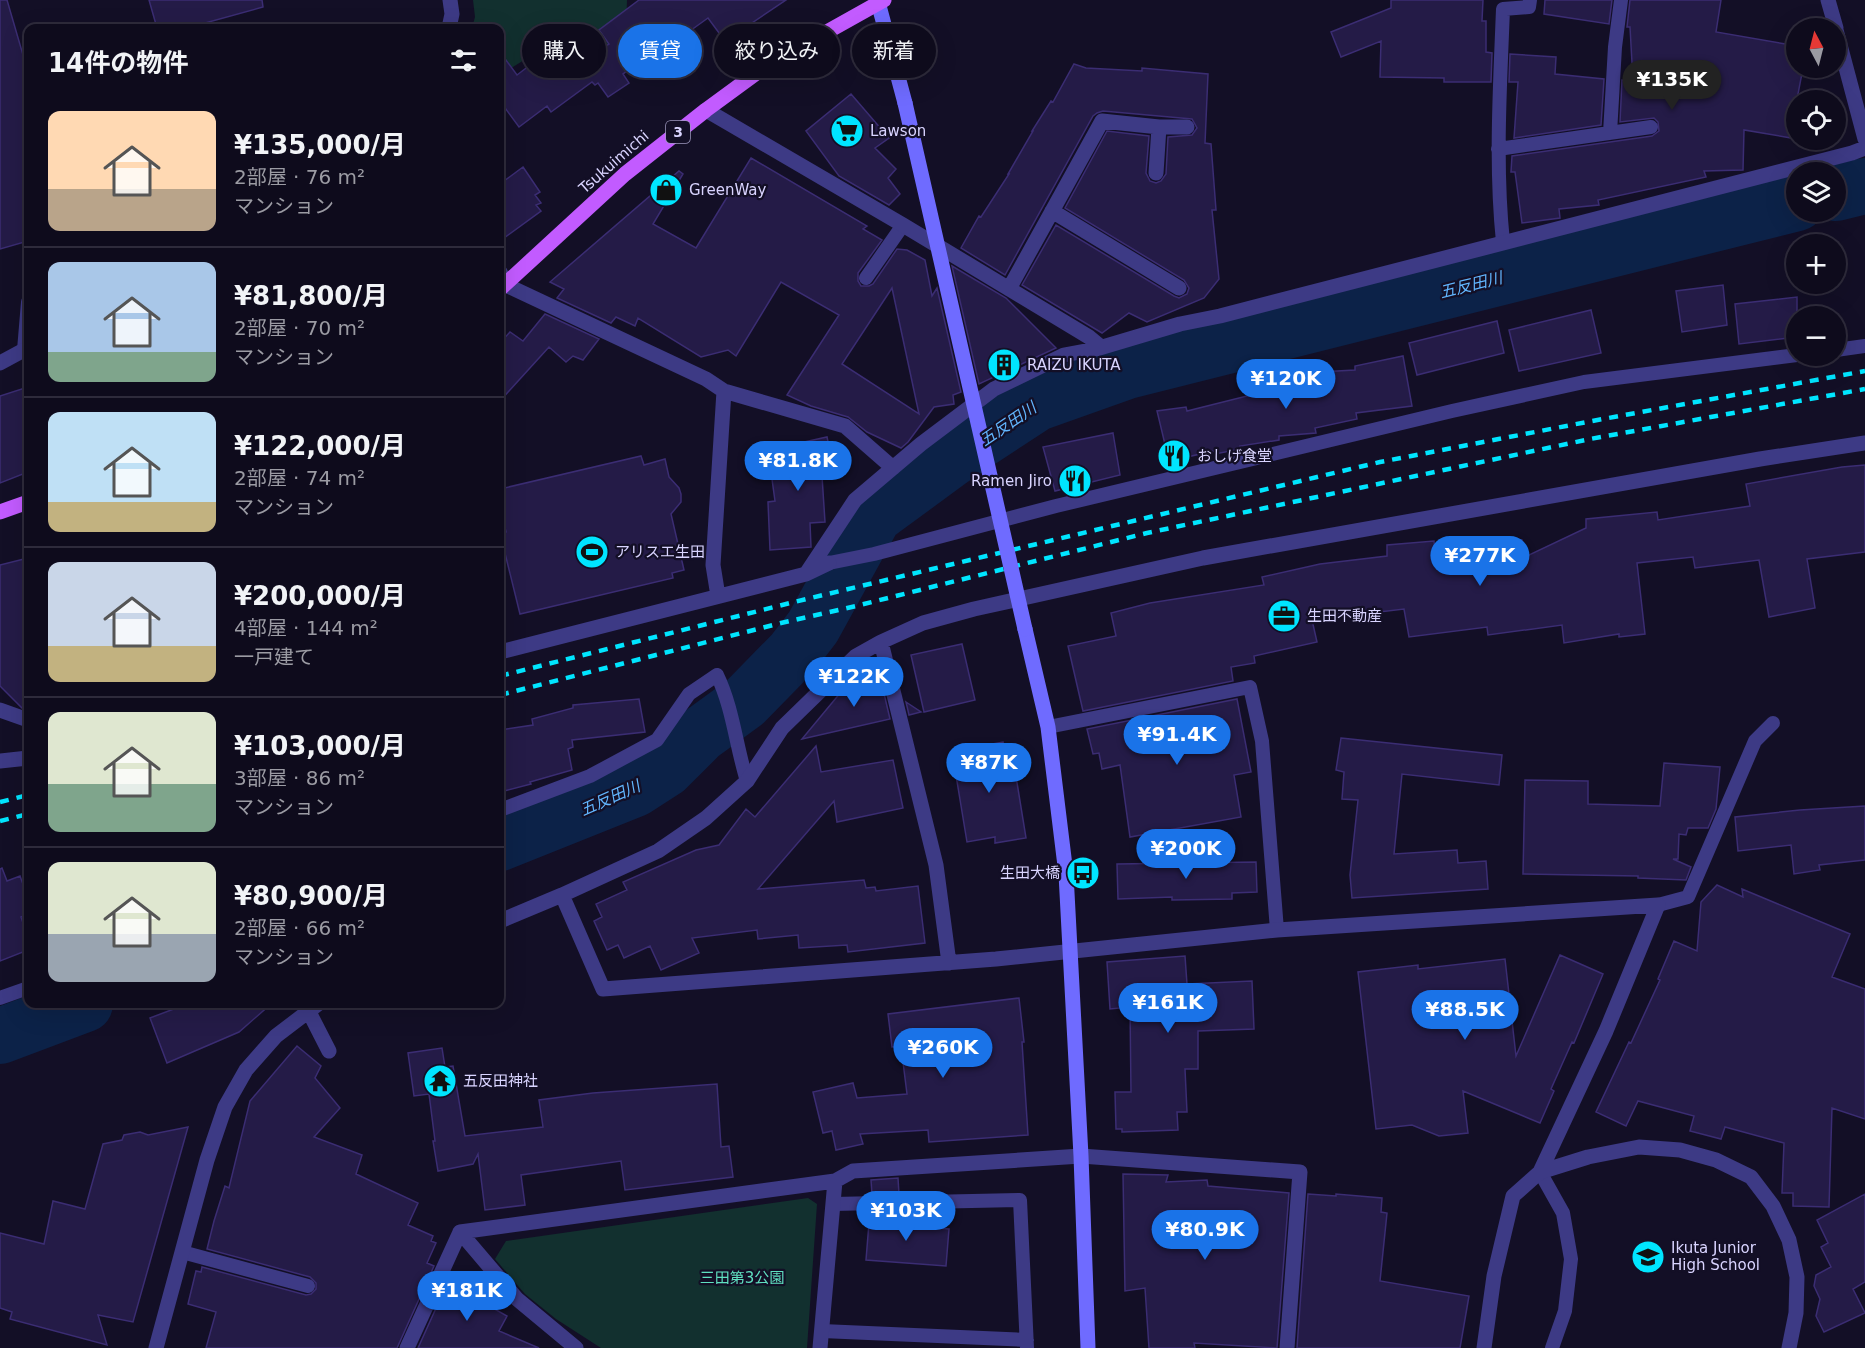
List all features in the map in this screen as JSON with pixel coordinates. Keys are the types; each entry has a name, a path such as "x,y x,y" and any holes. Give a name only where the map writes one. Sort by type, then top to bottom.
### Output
{"main road":[{"name":"Tsukuimichi","path":"504,280 625,174 706,110 766,66 881,1"},
{"path":"0,512 24,503"}],"street":[{"path":"450,0 452,14 450,24"},
{"path":"1828,0 1833,18"},
{"path":"881,1 1048,727 1066,874 1081,1156 1088,1348"},
{"path":"1846,67 1865,139"},
{"path":"706,110 903,225 1089,337 1101,347"},
{"path":"1009,289 1102,121 1159,127 1187,127"},
{"path":"1156,173 1159,127"},
{"path":"806,574 855,500 921,444 993,389 1064,355 1865,148"},
{"path":"1052,211 1179,288"},
{"path":"504,283 706,379 724,391 844,426 893,468"},
{"path":"0,363 24,351"},
{"path":"718,596 713,565 724,391"},
{"path":"504,919 658,850 706,818 747,781 782,728 856,656 923,623 974,609 1203,558 1760,459 1865,443"},
{"path":"504,651 806,574 829,563"},
{"path":"881,642 936,866 949,963"},
{"path":"0,710 24,719"},
{"path":"0,761 24,758"},
{"path":"562,895 603,989 1071,953 1276,930 1658,904 1606,1030 1540,1172 1513,1196 1494,1276 1484,1348"},
{"path":"156,1348 207,1160 225,1107 246,1070 276,1036 312,1008"},
{"path":"313,1008 329,1051"},
{"path":"1540,1172 1588,1157 1639,1146 1689,1153 1716,1160 1751,1177 1773,1206 1789,1240 1797,1277 1796,1313 1789,1348"},
{"path":"460,1232 835,1181 853,1172 1081,1156 1300,1172 1287,1348"},
{"path":"820,1348 835,1181"},
{"path":"407,1348 460,1232"},
{"path":"460,1232 517,1299 576,1348"}],"lane":[{"path":"1503,242 1499,204 1498,149 1503,9 1529,7 1530,0"},
{"path":"1610,133 1614,47 1621,0"},
{"path":"1498,149 1652,127"},
{"path":"866,278 903,225"},
{"path":"1846,349 1865,346"},
{"path":"829,563 874,554 1068,503 1551,389 1584,382 1786,356"},
{"path":"504,808 590,776 657,740 689,694 717,675 725,692 747,781"},
{"path":"1048,727 1250,687 1262,741 1276,930"},
{"path":"1658,904 1688,897 1755,741 1773,723"},
{"path":"0,998 24,989"},
{"path":"1540,1172 1563,1213 1571,1259 1565,1311 1552,1348"},
{"path":"822,1331 1027,1344 1020,1200 833,1204"},
{"path":"182,1252 309,1286"}],"green space":[{"path":"473,0 627,0 626,24 618,24 618,38 606,49 606,24 522,24 522,61 504,73 504,24 473,24 475,17"},
{"name":"三田第3公園","path":"808,1198 817,1204 807,1348 601,1348 556,1319 525,1294 495,1259 506,1241"}],"building":[{"path":"0,0 7,0 24,58 24,242 0,249"},
{"path":"149,0 262,0 263,7 201,24 156,24"},
{"path":"639,0 786,0 750,24 714,24 714,26 708,18 700,24 618,24 618,78 626,78 629,83 608,97 598,83 595,85 592,82 551,112 547,106 519,127 504,106 504,57 517,75 522,71 522,78 606,78 606,46 609,44 606,40 606,25"},
{"path":"1391,0 1483,0 1482,21 1486,21 1486,52 1492,53 1491,82 1444,82 1444,78 1380,77 1381,41 1341,57 1331,32 1391,8"},
{"path":"1545,0 1612,0 1609,24 1544,14"},
{"path":"1630,0 1721,0 1716,32 1786,44 1786,78 1801,78 1799,90 1786,90 1786,137 1744,130 1743,170 1704,171 1706,177 1598,200 1599,205 1559,209 1560,218 1522,223 1515,172 1511,172 1512,156 1652,136 1659,131 1658,122 1654,118 1620,122 1622,80 1633,81 1630,27 1627,27"},
{"path":"1510,54 1556,57 1555,74 1604,79 1601,125 1514,138 1518,82 1509,82"},
{"path":"1074,64 1086,68 1142,71 1142,68 1208,74 1205,143 1211,144 1216,210 1212,210 1219,279 1204,298 1147,322 1129,313 1102,333 1022,285 1056,225 1174,296 1179,298 1187,294 1189,288 1184,280 1065,208 1107,131 1149,136 1146,173 1150,181 1156,183 1161,181 1166,174 1168,137 1192,135 1197,128 1192,119 1103,111 1097,113 1093,116 1005,275 961,248 979,216 981,217 1009,174 1032,131 1051,101 1053,102"},
{"path":"851,94 889,138 875,148 896,169 888,178 900,194 889,205 839,176 806,131"},
{"path":"751,158 867,226 863,229 882,240 858,273 861,286 873,284 897,249 907,250 925,260 932,296 937,288 961,392 953,395 954,404 934,407 901,448 867,432 848,417 811,406 787,395 839,315 781,282 736,356 728,350 701,357 638,318 635,326 616,317 611,323 557,298 564,289 550,282 679,171 683,174 653,224 696,248","holes":["892,288 919,414 842,364"]},
{"path":"523,167 540,192 535,195 541,203 536,205 541,211 504,238 504,181"},
{"path":"952,266 1006,298 1056,348 979,384"},
{"path":"1723,285 1727,325 1682,332 1676,291"},
{"path":"1797,297 1797,306 1786,306 1786,338 1739,344 1735,304"},
{"path":"1591,310 1601,353 1519,371 1509,330"},
{"path":"545,314 599,339 583,360 573,356 566,362 549,347 504,397 504,339 510,332 523,341"},
{"path":"1497,321 1504,353 1417,375 1409,343"},
{"path":"1403,356 1412,406 1356,413 1357,419 1315,428 1316,433 1279,436 1279,440 1240,446 1241,449 1215,454 1214,451 1169,461 1157,411 1186,407 1187,411 1319,376 1319,372 1355,370 1355,366"},
{"path":"24,388 24,474 0,483 0,396"},
{"path":"1113,433 1120,475 1055,491 1043,447"},
{"path":"827,437 835,474 822,476 825,522 810,523 811,547 770,550 768,502 775,501 768,450"},
{"name":"アリスエ生田","path":"641,456 644,465 665,459 669,477 679,488 681,494 681,502 671,514 684,570 672,573 673,578 520,614 504,549 504,532 506,532 504,488"},
{"path":"1865,465 1865,552 1807,559 1815,608 1769,617 1759,560 1695,568 1693,557 1637,563 1645,634 1619,637 1619,634 1564,643 1562,625 1488,635 1487,627 1409,637 1404,609 1312,620 1317,642 1254,656 1255,663 1231,667 1233,681 1083,711 1068,646 1116,636 1111,613 1150,603 1264,585 1262,577 1320,564 1387,556 1387,545 1434,541 1435,552 1522,540 1525,557 1586,528 1586,519 1657,512 1658,520 1750,506 1746,484"},
{"path":"24,559 24,709 0,686 0,565"},
{"path":"962,644 975,700 924,712 911,655"},
{"path":"864,673 882,685 890,719 802,739 841,692"},
{"path":"639,699 645,732 572,740 573,747 568,749 572,770 504,791 504,729 533,725 532,719 573,708 573,705"},
{"path":"1237,699 1251,772 1234,775 1241,817 1130,837 1120,765 1102,769 1099,753 1093,754 1087,729"},
{"path":"906,702 921,712 909,715"},
{"path":"1341,738 1502,755 1499,785 1402,774 1394,854 1457,850 1458,863 1486,861 1488,889 1352,898 1350,875 1358,800 1342,799 1344,772 1336,770"},
{"path":"1003,742 1006,759 1013,758 1026,838 995,843 995,837 967,842 952,751"},
{"path":"816,746 821,772 893,760 903,808 837,822 834,801 758,889 864,880 866,888 875,887 876,891 918,886 925,943 848,952 847,945 799,948 798,935 758,939 757,930 692,938 699,953 661,970 650,946 624,958 618,945 607,950 594,921 602,917 596,904 627,890 623,882 696,850 719,845 746,809 755,817"},
{"path":"1664,763 1720,767 1716,809 1708,828 1688,828 1686,835 1679,834 1678,859 1673,859 1691,867 1686,880 1638,878 1638,876 1523,874 1525,780 1588,781 1588,804 1660,806"},
{"path":"1865,806 1865,860 1819,865 1820,870 1794,874 1791,845 1738,851 1735,817"},
{"path":"1256,862 1257,892 1232,893 1232,899 1172,900 1172,897 1118,899 1117,864"},
{"path":"2,868 7,881 20,876 24,887 24,916 21,917 24,926 24,952 0,961 0,869"},
{"path":"1717,885 1743,897 1742,889 1850,934 1832,977 1865,989 1865,1119 1832,1108 1829,1207 1793,1206 1793,1193 1782,1193 1784,1143 1725,1127 1721,1139 1690,1131 1694,1116 1638,1101 1626,1126 1596,1112 1660,980 1658,979 1674,941 1697,951 1701,902"},
{"path":"1560,955 1603,974 1574,1043 1572,1042 1551,1089 1554,1091 1540,1123 1463,1091 1468,1133 1439,1136 1412,1125 1376,1129 1358,972 1418,965 1418,969 1505,959 1516,1056"},
{"path":"1185,956 1187,984 1252,981 1254,1029 1198,1031 1198,1069 1185,1069 1187,1112 1177,1112 1178,1130 1122,1132 1122,1129 1116,1129 1115,1092 1131,1092 1130,1007 1110,1009 1107,962"},
{"path":"1019,998 1024,1042 1022,1042 1028,1135 929,1142 928,1130 860,1134 863,1144 836,1150 832,1131 823,1133 813,1092 853,1083 857,1098 907,1094 901,1046 892,1047 888,1014"},
{"path":"176,1008 266,1008 239,1032 167,1063 150,1018"},
{"path":"297,1046 321,1066 315,1078 340,1108 314,1137 362,1155 356,1174 418,1203 408,1225 433,1236 431,1241 436,1243 427,1263 434,1266 397,1348 206,1348 216,1312 188,1304 196,1271 201,1272 202,1267 306,1295 316,1289 316,1283 310,1277 207,1249 225,1186 229,1188 250,1101"},
{"path":"442,1048 445,1067 453,1066 465,1136 543,1127 539,1100 593,1093 717,1084 721,1147 729,1146 733,1177 625,1190 621,1161 521,1175 525,1205 485,1210 478,1154 473,1164 438,1171 429,1094 414,1096 408,1053"},
{"path":"188,1127 133,1322 98,1315 107,1345 10,1319 12,1312 0,1308 0,1233 44,1244 53,1201 85,1209 103,1144 122,1140 124,1135 140,1132 148,1135"},
{"path":"1123,1174 1168,1175 1166,1182 1207,1180 1208,1186 1289,1193 1277,1348 1194,1343 1195,1348 1149,1348 1145,1288 1125,1291"},
{"path":"898,1178 899,1194 872,1194 871,1180"},
{"path":"1308,1194 1382,1198 1381,1212 1387,1213 1380,1281 1469,1296 1460,1348 1297,1348"},
{"path":"1865,1194 1865,1282 1853,1289 1865,1313 1824,1332 1816,1316 1820,1299 1814,1286 1816,1275 1831,1267 1821,1247 1828,1243 1817,1220"},
{"path":"874,1212 900,1212 900,1225 949,1229 946,1266 866,1260 869,1223 874,1223"},
{"path":"451,1275 488,1295 484,1303 507,1316 499,1331 539,1348 418,1348"}],"waterway":[{"name":"五反田川","path":"1846,191 1865,186"},
{"name":"五反田川","path":"504,841 635,789 666,769 701,734 745,702 793,653 813,627 874,516 953,458 1037,403 1127,371 1786,206"},
{"name":"五反田川","path":"0,1036 74,1008"}],"railway":[{"path":"504,675 794,602 1380,462 1865,371"},
{"path":"504,694 1147,533 1590,439 1865,389"},
{"path":"0,802 24,796"},
{"path":"0,821 24,815"}],"place":[{"name":"Lawson","path":"847,131"},
{"name":"GreenWay","path":"666,190"},
{"name":"RAIZU IKUTA","path":"1004,365"},
{"name":"おしげ食堂","path":"1174,456"},
{"name":"Ramen Jiro","path":"1075,481"},
{"name":"アリスエ生田","path":"592,552"},
{"name":"生田不動産","path":"1284,616"},
{"name":"生田大橋","path":"1083,873"},
{"name":"五反田神社","path":"440,1081"},
{"name":"Ikuta Junior High School","path":"1648,1257"}]}
